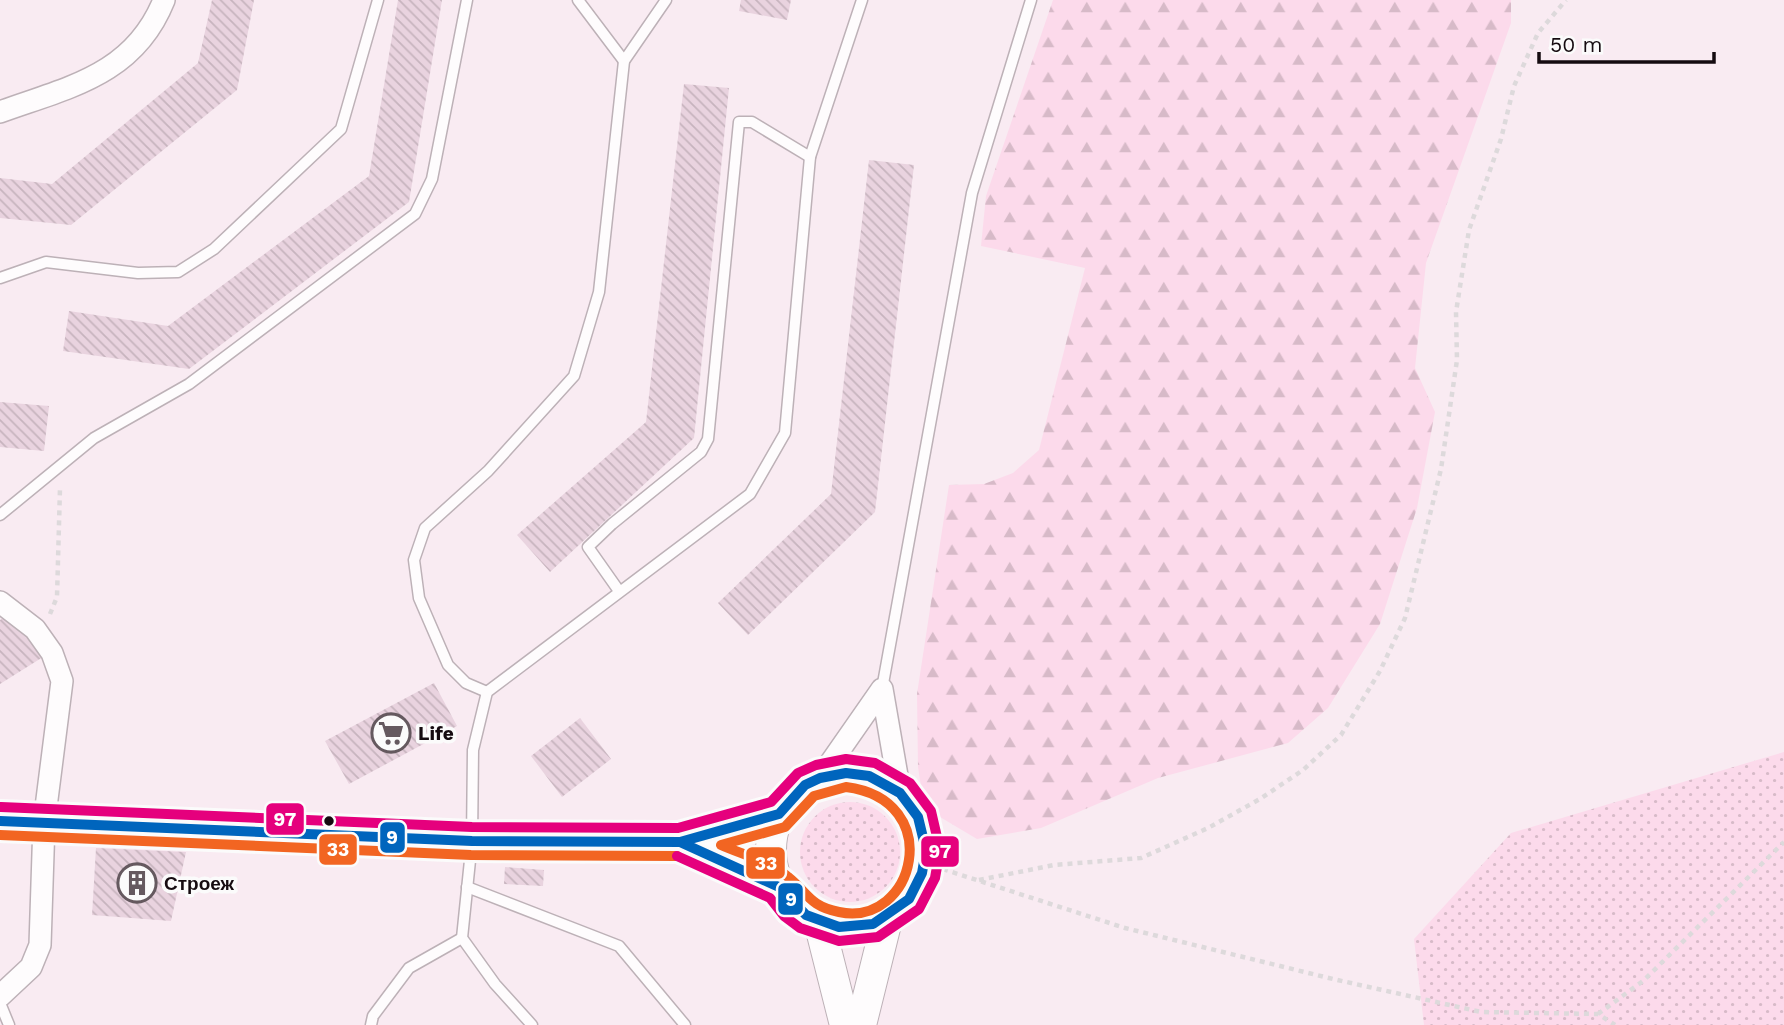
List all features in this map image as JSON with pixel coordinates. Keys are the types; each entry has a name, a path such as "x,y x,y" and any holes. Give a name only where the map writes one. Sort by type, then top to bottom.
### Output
{"street":[{"path":"0,112 104,73 154,25 164,0"},
{"path":"0,602 35,628 52,653 62,681 44,823 40,945 31,967 0,996"},
{"path":"820,778 882,689"},
{"path":"882,689 900,793"},
{"path":"846,773 869,776 900,793 911,804 923,831 924,863 909,899 888,916 855,927 819,922 794,906 779,887 771,862 771,837 779,814 793,795 820,778 846,773"},
{"path":"0,821 472,841 680,842 779,814"},
{"path":"680,842 779,887"},
{"path":"861,1025 888,916"},
{"path":"819,922 845,1025"}],"lane":[{"path":"0,278 46,262 138,273 178,272 214,249 341,129 378,0"},
{"path":"0,515 94,438 189,384 415,214 432,178 467,0"},
{"path":"578,0 624,61"},
{"path":"487,692 466,683 448,665 419,598 414,561 425,528 488,471 575,376 599,292 624,61 666,0"},
{"path":"532,1025 495,984 462,938 472,841 473,750 487,692 750,494 785,433 810,157 862,0"},
{"path":"882,689 972,193 1031,0"},
{"path":"619,591 588,547 612,524 701,452 708,439 739,122 752,122 810,157"},
{"path":"467,887 528,913 601,937 619,946 685,1025"},
{"path":"371,1025 373,1016 409,968 462,938"},
{"path":"0,1003 9,1025"}],"path":[{"path":"979,880 1054,864 1141,858 1208,828 1259,799 1303,770 1341,735 1380,671 1405,618 1441,469 1457,360 1456,312 1469,230 1501,139 1514,86 1538,33 1566,0"},
{"path":"41,637 57,597 60,466"},
{"path":"1598,1014 1643,981 1784,842"},
{"path":"924,863 1125,928 1468,1009 1598,1014 1615,1025"}],"green space":[{"path":"1053,0 1511,0 1511,23 1426,263 1415,368 1435,412 1417,508 1380,624 1328,708 1288,743 1158,778 1041,828 977,839 940,817 922,793 918,767 917,694 949,485 984,484 1013,473 1039,450 1085,268 981,246 986,196"},
{"path":"1784,752 1784,1025 1424,1025 1414,939 1511,833"},
{"path":"850,802 878,810 892,824 900,852 892,880 878,894 850,902 822,894 808,880 800,852 808,824 822,810"}],"building":[{"path":"212,0 254,0 237,90 71,225 0,218 0,178 52,184 198,63"},
{"path":"398,0 442,0 409,202 189,369 63,351 69,311 168,326 369,176"},
{"path":"741,0 791,0 787,20 739,11"},
{"path":"684,84 729,88 694,438 550,572 517,535 646,422"},
{"path":"869,160 914,165 875,512 748,635 718,603 831,494"},
{"path":"0,402 49,406 44,451 0,447"},
{"path":"11,613 43,657 0,684 0,620"},
{"name":"Life","path":"434,683 457,726 349,784 325,741"},
{"path":"580,718 611,759 562,797 531,756"},
{"name":"Строеж","path":"96,848 186,852 171,921 92,915"},
{"path":"505,867 544,870 543,886 504,884"}],"transit line":[{"name":"97","path":"1,807 472,827 678,828 771,802 798,773 816,765 846,759 875,763 910,783 931,811 940,850 935,878 919,909 878,937 839,941 800,928 784,916 770,898 677,856"},
{"name":"9","path":"846,773 869,776 900,793 918,817 926,850 922,873 909,899 873,924 839,927 806,915 779,887 680,842 779,814 805,785 820,778 846,773"},
{"name":"33","path":"846,787 878,797 898,814 908,836 909,860 901,883 886,901 865,912 839,912 821,906 781,872 721,845 785,827 814,796 846,787"},
{"name":"9","path":"0,821 472,841 680,842"},
{"name":"33","path":"0,835 471,855 677,856"}],"place":[{"name":"Life","path":"391,733"},
{"name":"Строеж","path":"137,883"}]}
